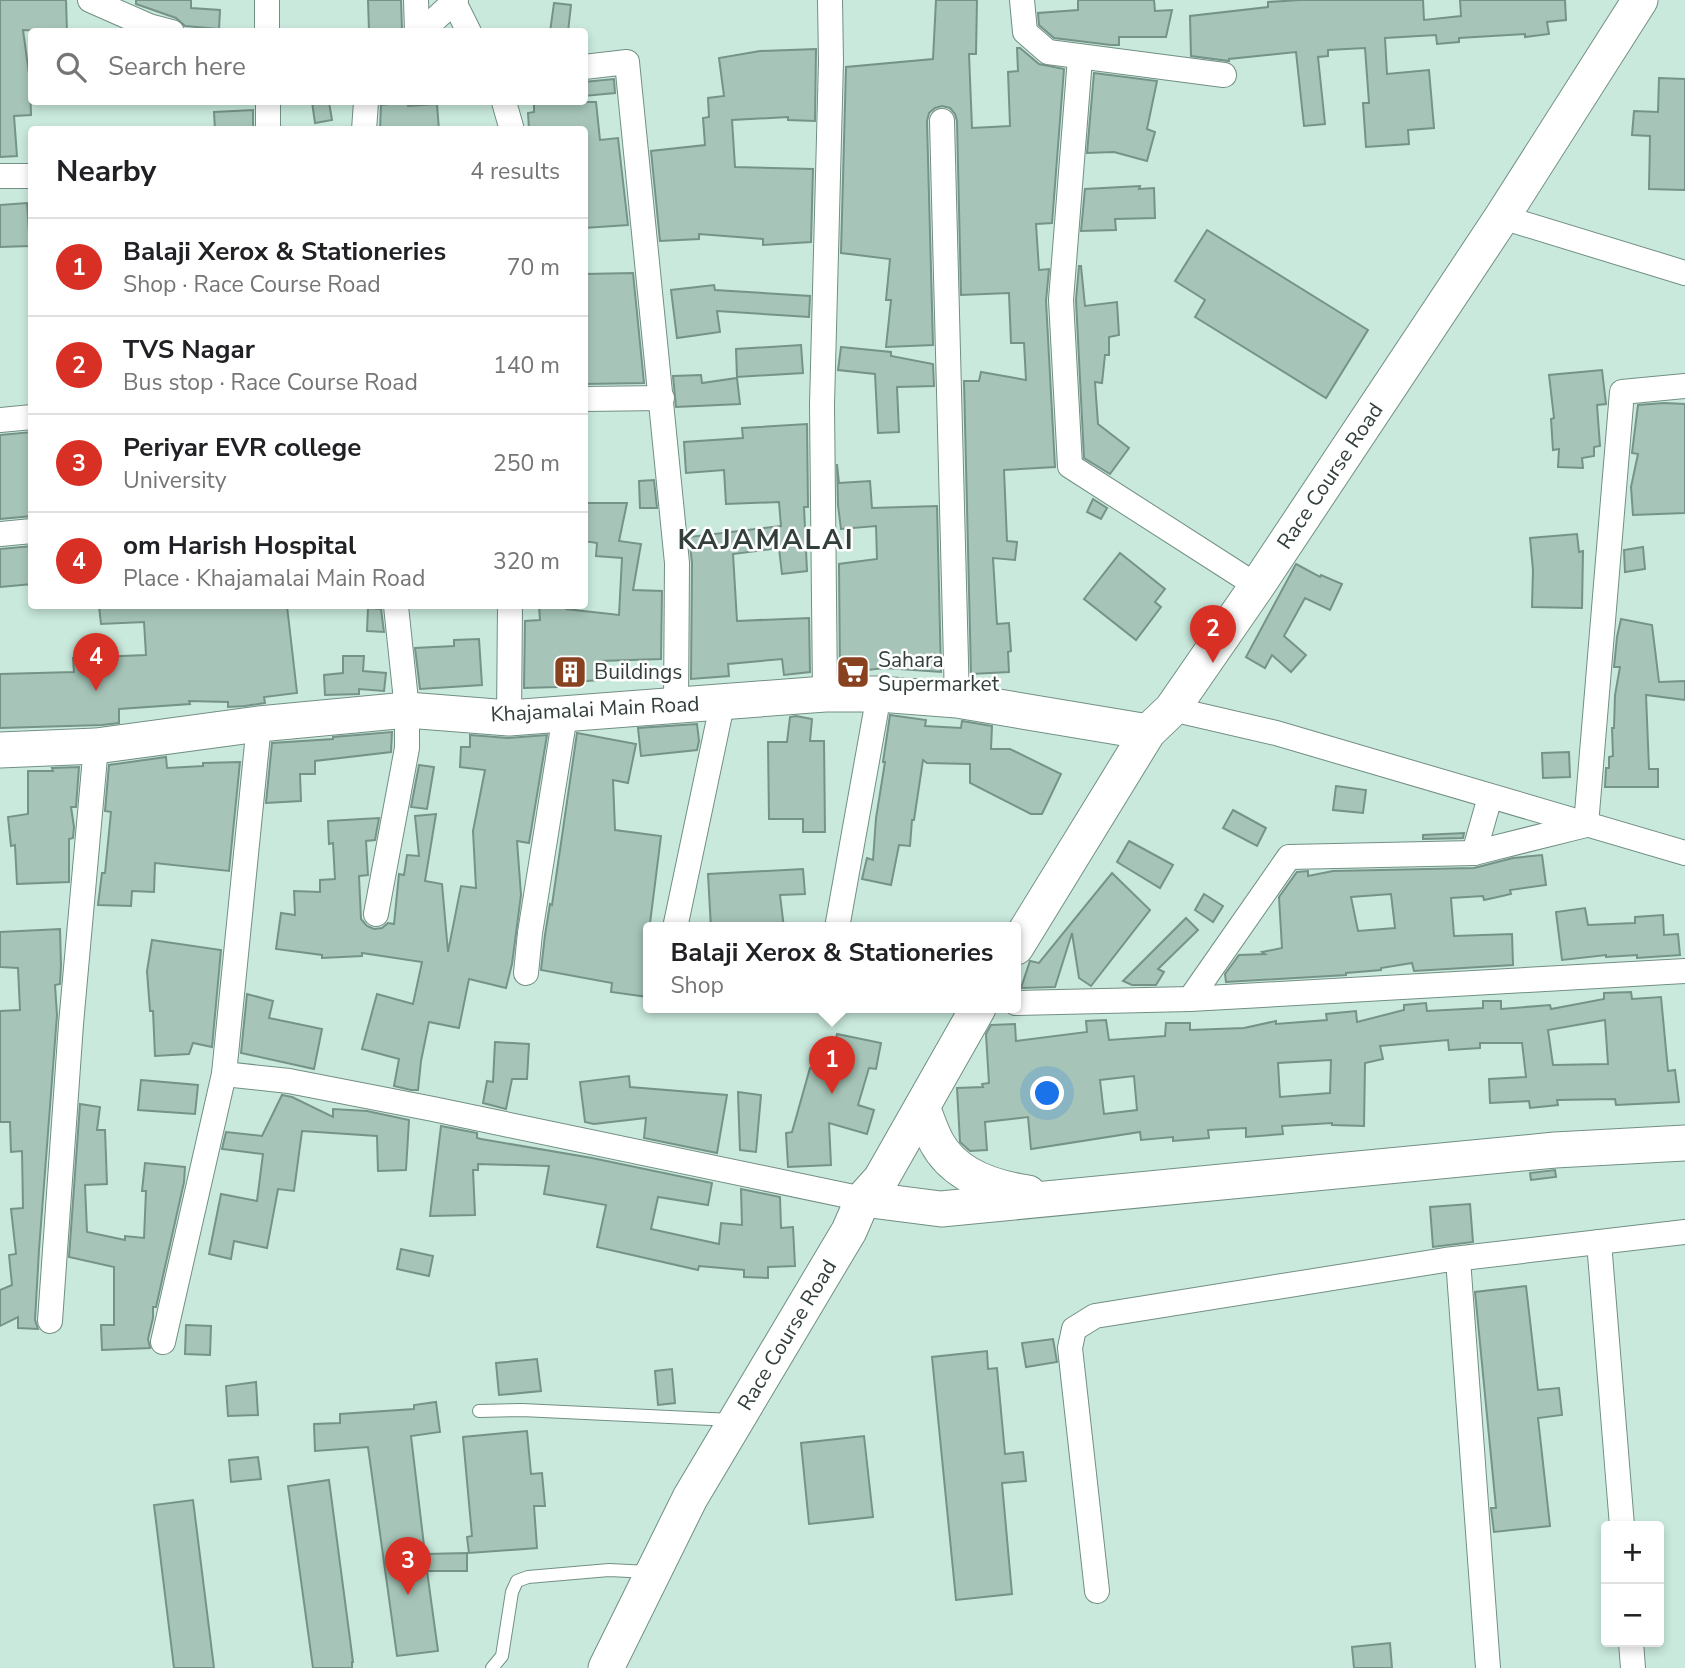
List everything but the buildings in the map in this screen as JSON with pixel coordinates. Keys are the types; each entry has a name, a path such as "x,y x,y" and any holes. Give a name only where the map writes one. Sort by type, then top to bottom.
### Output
{"main road":[{"name":"Race Course Road","path":"1021,939 1160,720 1257,586 1502,217 1640,0"},
{"name":"Khajamalai Main Road","path":"0,750 96,746 259,724 407,710 509,718 825,694 879,694 957,700 1160,720"},
{"name":"Race Course Road","path":"606,1668 690,1498 849,1231 863,1199 881,1179 975,1013"},
{"path":"922,1107 937,1144 958,1170 1004,1189 1060,1196"},
{"path":"863,1199 941,1209 1555,1150 1685,1143"}],"street":[{"path":"90,0 157,28"},
{"path":"267,0 267,28"},
{"path":"416,0 419,28"},
{"path":"825,694 822,405 831,61 830,0"},
{"path":"1021,0 1026,32 1048,52 1224,75"},
{"path":"424,28 455,1 467,28"},
{"path":"1080,58 1061,300 1070,466 1257,586"},
{"path":"588,67 627,62 677,563 676,706"},
{"path":"268,105 268,126"},
{"path":"364,126 366,105"},
{"path":"505,105 511,126"},
{"path":"942,121 957,700"},
{"path":"0,176 28,176"},
{"path":"1502,217 1685,273"},
{"path":"1587,825 1622,392 1685,386"},
{"path":"588,399 662,398"},
{"path":"0,419 28,417"},
{"path":"0,534 28,531"},
{"path":"376,914 407,748 407,710 396,609"},
{"path":"509,718 510,609"},
{"path":"838,922 879,694"},
{"path":"676,922 723,700"},
{"path":"526,973 565,715"},
{"path":"1160,720 1276,733 1685,853"},
{"path":"163,1342 225,1074 259,724"},
{"path":"50,1321 71,1024 96,746"},
{"path":"1474,853 1490,797"},
{"path":"1190,999 1289,857 1474,853 1587,825"},
{"path":"1021,1003 1190,999 1685,971"},
{"path":"225,1074 289,1081 433,1109 863,1199"},
{"path":"1097,1591 1070,1348 1074,1329 1095,1316 1458,1259 1685,1232"},
{"path":"1600,1242 1622,1521"},
{"path":"1458,1259 1488,1668"},
{"path":"1631,1647 1633,1668"}],"lane":[{"path":"479,1410 736,1420"},
{"path":"492,1668 502,1656 512,1592 517,1581 528,1577 609,1570 653,1572"}],"place":[{"name":"TVS Nagar","path":"1213,663"},
{"name":"Buildings","path":"570,672"},
{"name":"Sahara Supermarket","path":"853,672"},
{"name":"om Harish Hospital","path":"96,691"},
{"name":"Balaji Xerox & Stationeries","path":"832,1094"},
{"name":"Periyar EVR college","path":"408,1595"}],"district":[{"name":"KAJAMALAI","path":"766,540"}]}
